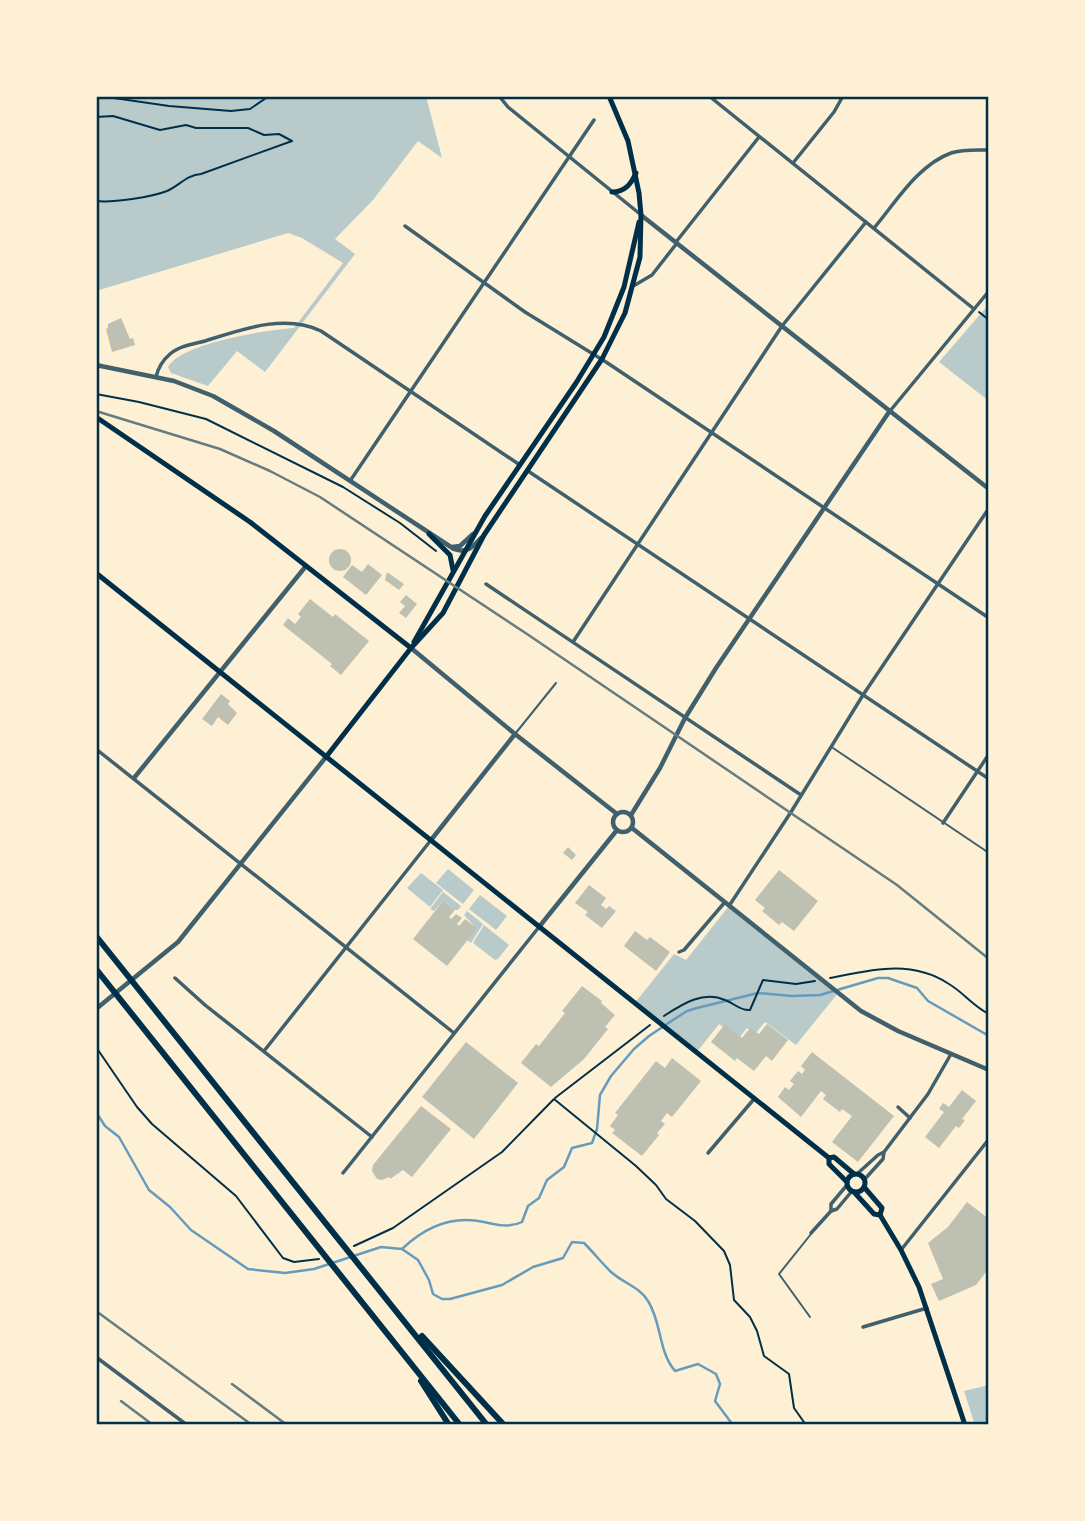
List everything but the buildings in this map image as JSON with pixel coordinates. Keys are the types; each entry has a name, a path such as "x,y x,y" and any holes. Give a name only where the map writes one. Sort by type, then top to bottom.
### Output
{"highway":[{"path":"96,936 487,1425"},
{"path":"96,969 460,1425"},
{"path":"391,1304 504,1425"},
{"path":"401,1350 449,1425"}],"main road":[{"path":"326,757 411,648 443,613 484,535 602,359 619,328 635,285 641,250 641,215 636,173 626,134 609,96"},
{"path":"612,192 627,187 636,173"},
{"path":"411,648 480,525 594,354 611,324 622,295 641,215"},
{"path":"96,417 222,502 307,565 411,648"},
{"path":"429,534 450,555 454,571"},
{"path":"96,573 828,1158 829,1164 853,1192 874,1214 880,1215"},
{"path":"828,1158 834,1157 856,1174 882,1208 880,1215 901,1250 927,1308 965,1425"},
{"path":"847,1183 856,1174"},
{"path":"853,1192 860,1191 864,1183"}],"street":[{"path":"499,96 508,107 568,157 989,489"},
{"path":"709,96 974,309"},
{"path":"793,163 834,112 843,96"},
{"path":"350,481 594,120"},
{"path":"635,285 652,275 759,136"},
{"path":"874,228 932,163 960,151 989,150"},
{"path":"573,642 782,326 866,222"},
{"path":"405,226 525,312 602,359 989,618"},
{"path":"631,815 660,768 685,718 889,412 989,291"},
{"path":"156,377 164,360 175,350 236,331 271,324 296,323 320,331 520,465"},
{"path":"96,365 194,387 222,400 274,430 447,546 464,552 484,535"},
{"path":"527,470 989,779"},
{"path":"679,952 684,950 727,904 989,508"},
{"path":"447,546 455,547 466,542 480,525"},
{"path":"134,778 307,565"},
{"path":"486,584 800,795"},
{"path":"411,648 617,814"},
{"path":"264,1051 515,734"},
{"path":"96,749 454,1033"},
{"path":"943,824 989,754"},
{"path":"96,1009 178,943 326,757"},
{"path":"625,811 631,815 634,821 632,828 623,832 617,830 613,821 617,814 625,811"},
{"path":"632,828 860,1011 883,1024 989,1070"},
{"path":"343,1173 617,830"},
{"path":"175,978 205,1005 372,1137"},
{"path":"856,1174 884,1152 936,1083 951,1054"},
{"path":"708,1153 754,1099"},
{"path":"898,1107 910,1118"},
{"path":"901,1250 989,1139"},
{"path":"864,1183 883,1159 884,1152"},
{"path":"831,1210 831,1204 847,1183"},
{"path":"811,1233 831,1210 837,1209 853,1192"},
{"path":"863,1328 927,1308"},
{"path":"96,1357 187,1425"}],"lane":[{"path":"515,734 556,683"},
{"path":"831,747 989,853"},
{"path":"810,1317 780,1272 811,1233"}],"path":[{"path":"107,97 231,111 250,109 269,96"},
{"path":"96,117 113,116 160,130 186,125 196,128 248,128 264,135 279,134 292,141 192,175 164,192 114,202 96,201"},
{"path":"974,309 989,320"},
{"path":"96,394 206,419 343,487 400,523 437,552"},
{"path":"828,979 879,968 904,968 944,981 958,989 977,1008 989,1014"},
{"path":"664,1016 698,998 723,998 743,1010 750,1010 763,980 796,984 816,981"},
{"path":"355,1246 394,1228 502,1152 554,1099 653,1023"},
{"path":"96,1047 137,1107 152,1124 236,1196 284,1258 294,1262 320,1259"},
{"path":"554,1099 656,1185 666,1199 695,1221 724,1251 730,1265 734,1300 750,1317 764,1356 789,1374 794,1408 806,1425"}],"shaded area":[{"path":"96,96 426,96 442,158 418,141 373,200 335,239 355,254 265,372 237,351 208,386 171,373 168,367 189,351 206,345 246,335 294,328 343,263 302,238 288,233 96,291"},
{"path":"989,304 989,401 939,362"},
{"path":"448,869 474,890 463,904 436,883"},
{"path":"421,873 443,890 430,907 407,888"},
{"path":"443,892 461,906 458,910 443,901 434,911 430,909"},
{"path":"480,895 507,916 496,930 469,909"},
{"path":"729,906 838,993 796,1045 765,1022 755,1034 747,1028 739,1038 719,1024 696,1053 634,1004 674,954 686,960"},
{"path":"467,911 483,924 471,943 467,940 476,928 464,915"},
{"path":"484,925 509,945 498,959 495,960 473,943"},
{"path":"989,1385 989,1425 975,1425 964,1391"}],"waterway":[{"path":"402,1249 430,1229 450,1222 472,1220 498,1225 522,1222 528,1206 539,1198 547,1180 564,1167 572,1148 592,1143 597,1129 600,1095 611,1076 649,1036 687,1011 758,993 820,995 878,978 888,978 917,988 928,1001 989,1036"},
{"path":"96,1112 105,1126 119,1137 149,1190 170,1207 191,1230 248,1269 285,1273 314,1269 381,1247 402,1249 418,1260 433,1294 442,1299 450,1299 502,1285 533,1267 563,1258 572,1242 584,1243 610,1271 640,1292 648,1301 656,1318 666,1355 675,1371 698,1364 716,1374 720,1384 715,1401 733,1425"}],"railway":[{"path":"96,411 220,449 320,497 897,885 989,959"},
{"path":"96,1311 252,1425"},
{"path":"232,1384 287,1425"},
{"path":"121,1401 153,1425"}]}
